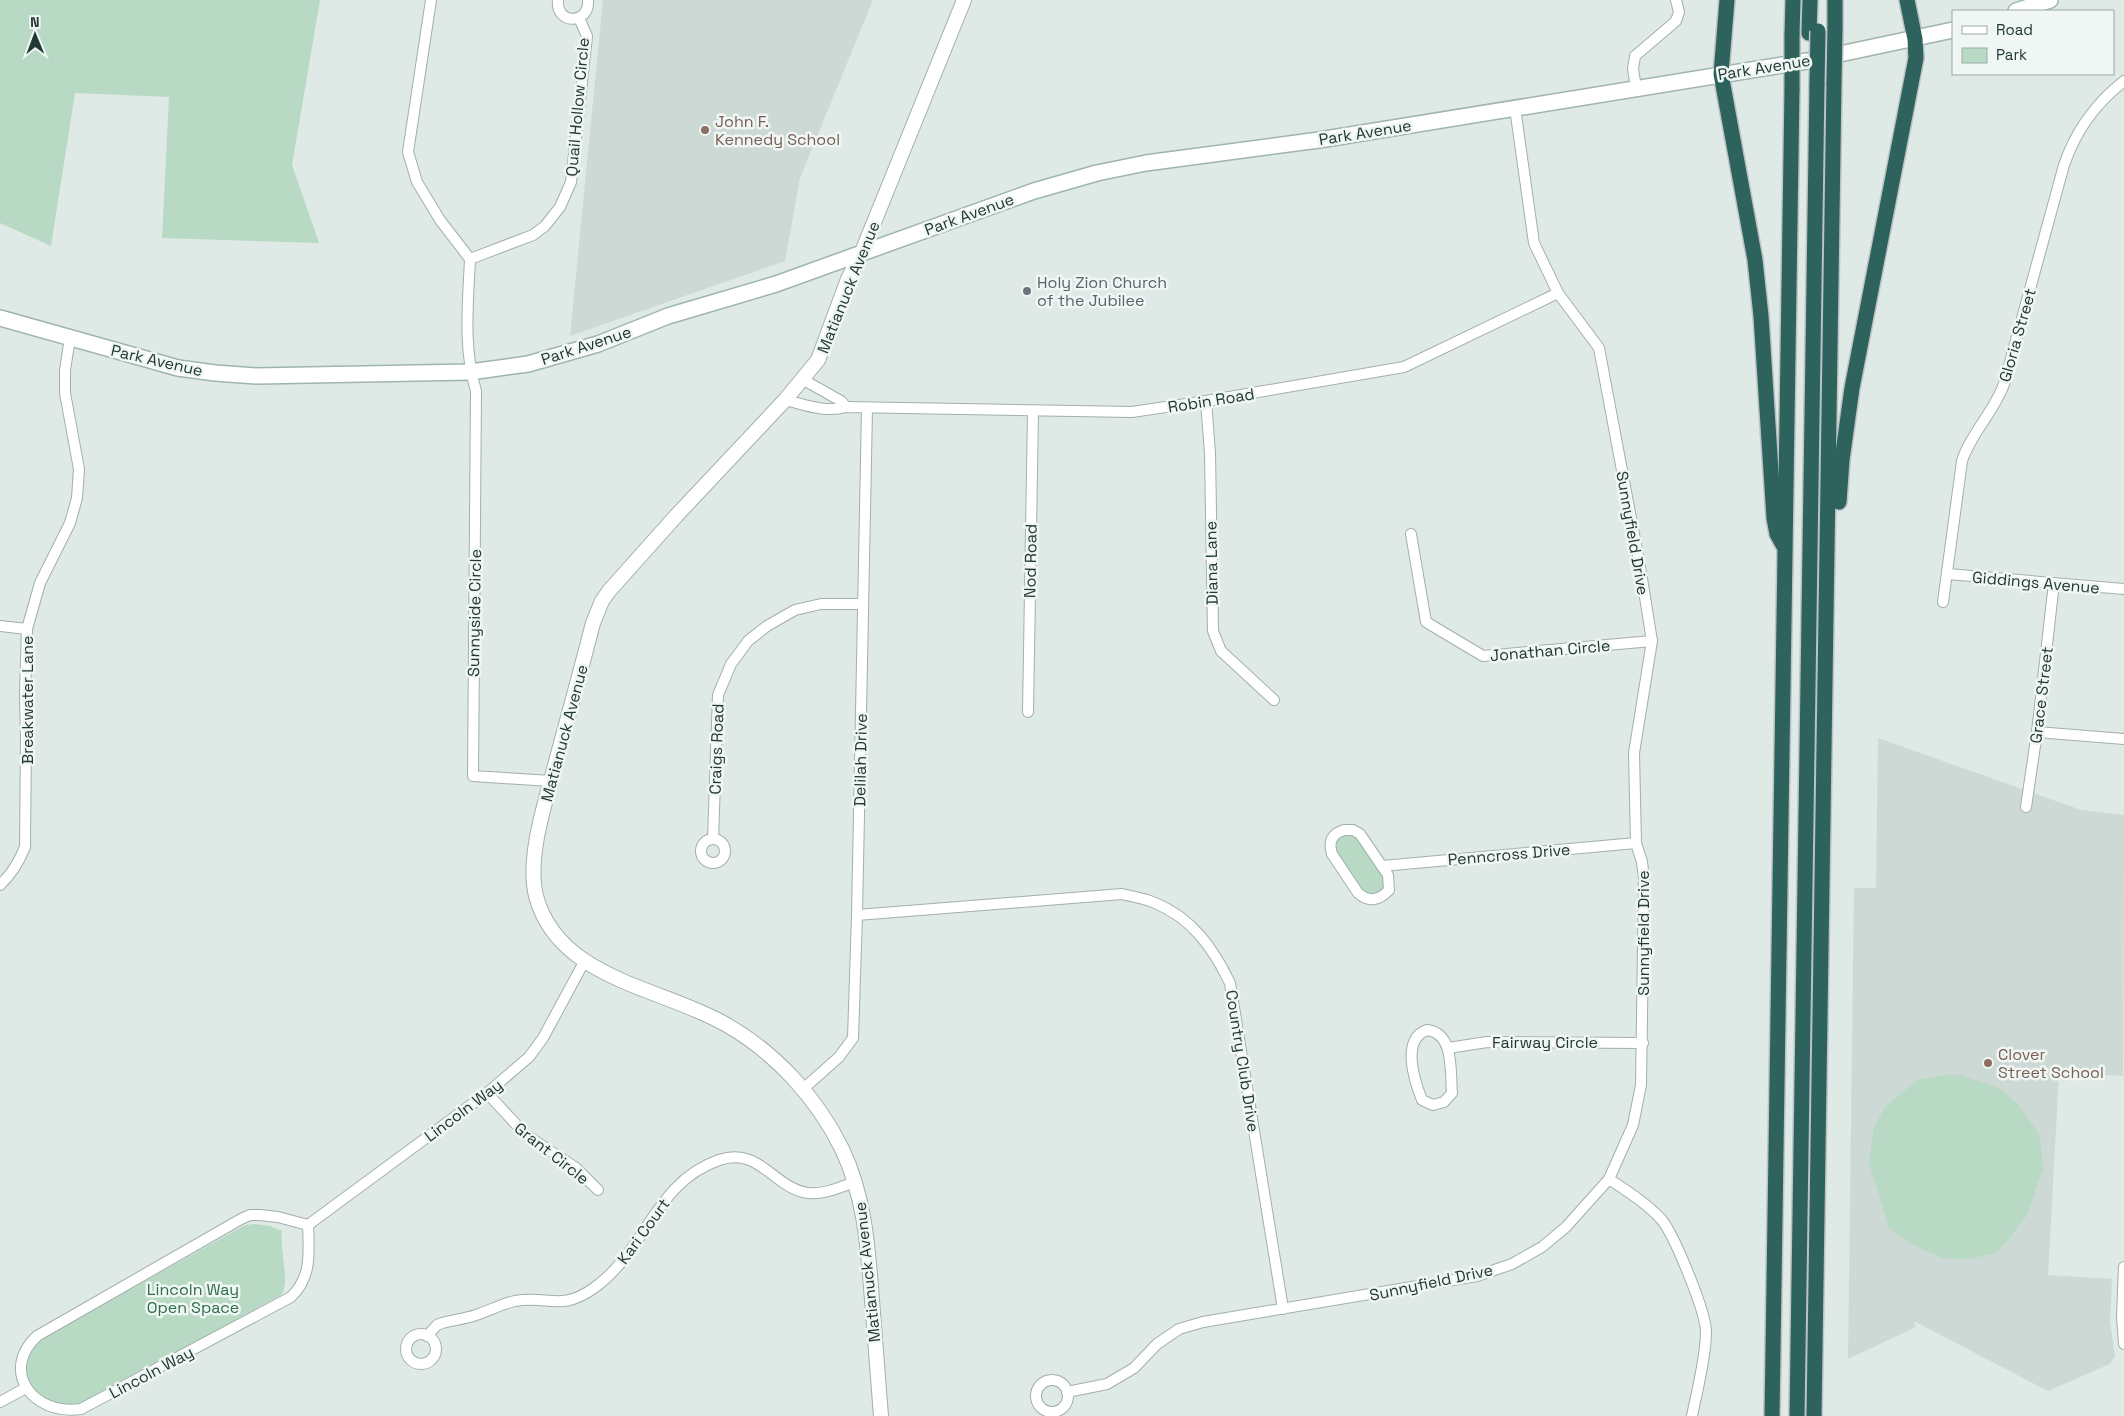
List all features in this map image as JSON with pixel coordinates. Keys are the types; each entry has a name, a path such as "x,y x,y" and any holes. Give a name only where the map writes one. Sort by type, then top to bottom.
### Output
{"highway":[{"path":"1726,0 1721,74 1755,260 1761,316 1774,518 1777,534 1786,551"},
{"path":"1772,1416 1793,0"},
{"path":"1810,0 1814,32"},
{"path":"1788,1416 1814,32 1818,0"},
{"path":"1814,1416 1835,0"},
{"path":"1828,552 1838,518 1842,460 1852,388 1915,62 1915,39 1907,0"},
{"path":"1797,1416 1813,85"}],"main road":[{"path":"2019,10 2050,0"},
{"name":"Park Avenue","path":"0,318 178,368 215,373 256,376 470,372 528,364 598,344 668,316 776,284 1034,191 1097,173 1146,163 1319,140 1823,58 1952,30"}],"street":[{"path":"431,0 408,152 418,182 440,220 470,259 466,323 470,372"},
{"name":"Quail Hollow Circle","path":"558,0 557,6 561,15 570,19 579,18 587,10 588,0"},
{"name":"Matianuck Avenue","path":"881,1416 863,1214 855,1182 835,1137 803,1089 769,1056 725,1024 702,1012 606,973 584,962 562,943 549,926 540,908 535,889 534,854 551,781 593,623 602,601 676,516 785,400 818,360 848,278 862,252 964,0"},
{"path":"1636,88 1633,65 1635,56 1676,21 1680,12 1676,0"},
{"name":"Quail Hollow Circle","path":"470,259 533,235 545,226 560,207 572,182 587,36 579,18"},
{"name":"Gloria Street","path":"1944,602 1962,461 1965,451 1993,407 2004,384 2070,147 2089,115 2110,92 2124,81"},
{"name":"Sunnyfield Drive","path":"1067,1392 1107,1384 1134,1368 1157,1344 1179,1330 1203,1322 1478,1276 1512,1264 1542,1247 1566,1227 1609,1179 1633,1124 1641,1085 1643,1043 1644,878 1642,862 1636,843 1634,753 1652,641 1640,566 1599,348 1558,293 1534,243 1515,108"},
{"name":"Robin Road","path":"785,400 820,409 837,410 846,407 866,409 1132,412 1404,367 1558,293"},
{"name":"Breakwater Lane","path":"0,885 10,876 19,862 25,847 25,679 27,629 40,583 70,523 77,498 79,469 65,392 65,370 70,338"},
{"name":"Sunnyside Circle","path":"470,372 476,391 473,776 551,781"},
{"path":"802,379 841,401 846,407"},
{"name":"Diana Lane","path":"1206,401 1210,453 1212,631 1221,651 1274,700"},
{"name":"Delilah Drive","path":"803,1089 839,1058 853,1038 866,409"},
{"name":"Nod Road","path":"1028,712 1033,411"},
{"name":"Jonathan Circle","path":"1411,534 1426,622 1483,656 1652,641"},
{"name":"Giddings Avenue","path":"1948,574 2124,589"},
{"name":"Grace Street","path":"2026,807 2037,732 2054,583"},
{"name":"Craigs Road","path":"713,839 718,695 731,664 748,641 767,626 795,610 821,604 862,604"},
{"path":"0,626 27,629"},
{"path":"2037,732 2124,739"},
{"path":"1344,830 1353,830 1360,834 1382,866 1388,875 1389,890 1378,898 1363,898 1332,854 1330,848 1332,837 1336,832 1344,830"},
{"name":"Penncross Drive","path":"1382,866 1636,843"},
{"name":"Country Club Drive","path":"857,916 1122,894 1155,902 1182,917 1205,938 1218,958 1230,983 1283,1309"},
{"name":"Lincoln Way","path":"24,1389 34,1402 46,1410 63,1414 76,1411 291,1297 301,1285 308,1268 308,1225 515,1070 537,1047 584,962"},
{"path":"1433,1031 1444,1038 1448,1048 1452,1093 1444,1102 1433,1105 1427,1104 1422,1100 1419,1092 1412,1058 1413,1043 1421,1032 1433,1031"},
{"name":"Fairway Circle","path":"1448,1048 1486,1042 1643,1043"},
{"name":"Grant Circle","path":"487,1092 518,1128 532,1140 576,1168 598,1190"},
{"name":"Kari Court","path":"427,1336 437,1325 476,1315 508,1303 524,1300 566,1302 587,1292 608,1277 620,1264 677,1185 692,1173 719,1160 736,1157 751,1160 764,1167 790,1187 804,1192 821,1193 855,1182"},
{"path":"1609,1179 1636,1197 1663,1221 1703,1312 1706,1332 1692,1416"},
{"path":"0,1402 24,1389 21,1369 24,1354 32,1340 43,1332 247,1216 272,1216 308,1225"},
{"path":"2124,1267 2122,1317 2124,1344"}],"shaded area":[{"name":"John F. Kennedy School","path":"603,0 873,0 800,178 785,261 570,336"},
{"name":"Clover Street School","path":"1878,738 2081,810 2124,815 2123,1076 2059,1073 2048,1275 2112,1279 2110,1322 2115,1356 2110,1364 2048,1391 1914,1321 1916,1327 1848,1359 1854,888 1876,888"}],"green space":[{"path":"0,0 320,0 292,165 319,243 162,238 169,97 75,93 51,246 0,223"},
{"path":"1349,833 1362,844 1378,867 1383,878 1384,887 1376,894 1365,892 1361,889 1338,854 1334,843 1338,836"},
{"path":"1942,1075 1960,1075 1999,1088 2019,1105 2040,1136 2043,1169 2027,1215 2005,1244 1993,1254 1968,1259 1943,1258 1913,1245 1889,1228 1869,1163 1874,1127 1885,1107 1917,1080"},
{"name":"Lincoln Way Open Space","path":"245,1225 270,1226 282,1231 285,1282 281,1295 78,1405 51,1406 30,1387 25,1374 25,1367 30,1354 43,1338"}],"place":[{"name":"John F. Kennedy School","path":"705,130"},
{"name":"Holy Zion Church of the Jubilee","path":"1027,291"},
{"name":"Clover Street School","path":"1988,1063"}]}
